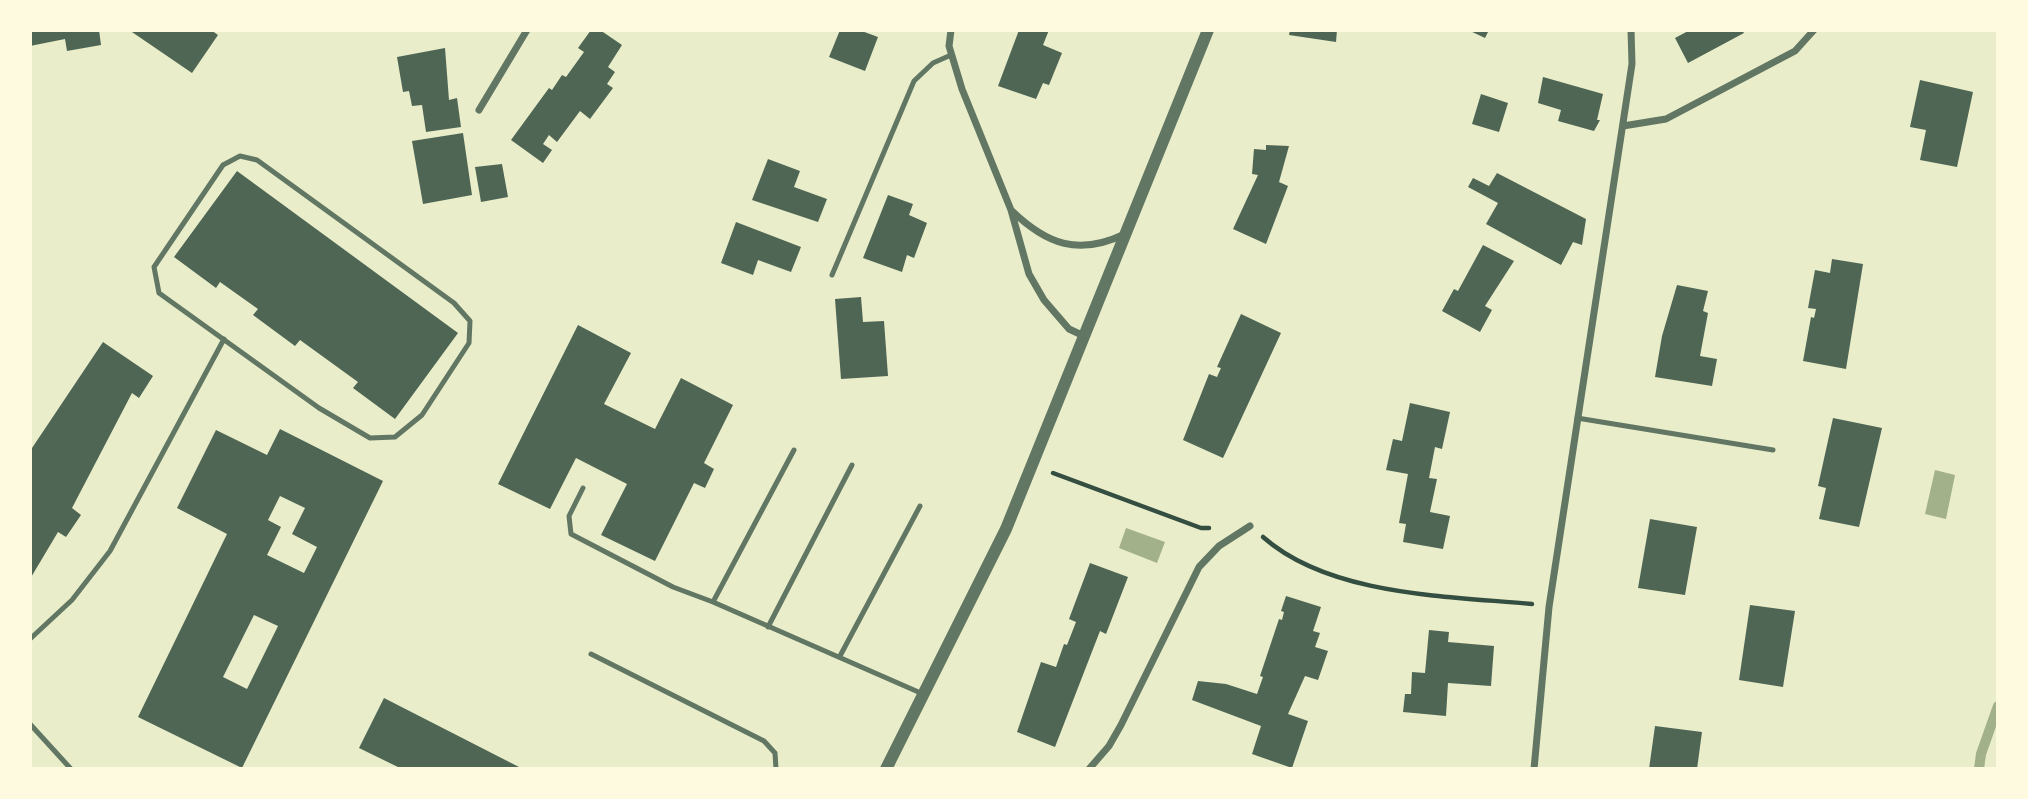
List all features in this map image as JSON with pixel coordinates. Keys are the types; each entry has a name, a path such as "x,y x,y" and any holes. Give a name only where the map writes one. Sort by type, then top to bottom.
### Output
{"street":[{"path":"479,110 527,30"},
{"path":"951,30 951,55 1011,210 1029,274 1044,300 1069,329 1084,336"},
{"path":"886,769 1006,529 1208,30"},
{"path":"1534,769 1549,607 1632,64 1632,30"},
{"path":"1623,126 1666,119 1795,51 1814,30"},
{"path":"1011,210 1031,230 1070,247 1103,245 1126,234"},
{"path":"1089,769 1109,746 1121,725 1199,567 1219,546 1250,526"}],"lane":[{"path":"832,275 914,81 933,63 951,55"},
{"path":"240,156 257,160 454,303 470,321 469,343 422,415 395,437 370,438 319,408 224,340 159,293 154,267 223,165 240,156"},
{"path":"30,639 72,600 110,551 224,340"},
{"path":"1577,418 1773,450"},
{"path":"713,602 794,450"},
{"path":"768,627 852,465"},
{"path":"583,488 569,516 571,534 673,587 840,656 925,695"},
{"path":"840,656 920,506"},
{"path":"591,654 764,741 775,753 776,769"},
{"path":"30,724 71,769"}],"path":[{"path":"1052,473 1201,528 1250,526 1279,551 1337,577 1409,592 1549,607"}],"shaded area":[{"path":"1935,470 1955,475 1946,519 1925,514"},
{"path":"1126,528 1165,542 1157,563 1119,548"}],"building":[{"path":"30,30 99,30 101,45 67,51 65,39 30,46"},
{"path":"129,30 211,30 218,35 192,73"},
{"path":"591,30 600,30 622,45 608,67 615,72 607,84 613,88 590,119 580,111 557,142 549,135 543,144 552,150 543,163 511,140 549,88 552,90 562,75 566,77 584,52 578,48"},
{"path":"840,30 859,30 878,37 865,71 829,57"},
{"path":"1019,30 1049,30 1043,45 1062,53 1049,85 1043,83 1036,99 998,86"},
{"path":"1290,30 1337,30 1336,42 1289,35"},
{"path":"1468,30 1489,30 1485,38"},
{"path":"1690,30 1742,30 1744,33 1688,63 1675,38"},
{"path":"445,48 449,100 457,98 461,127 426,132 422,105 412,106 409,91 403,92 397,57"},
{"path":"1543,77 1603,94 1597,120 1600,120 1594,131 1558,121 1561,110 1538,103"},
{"path":"1920,80 1973,92 1957,167 1920,160 1926,130 1910,127"},
{"path":"1481,94 1508,103 1499,132 1472,124"},
{"path":"463,133 472,195 423,204 412,141"},
{"path":"1266,145 1289,146 1279,182 1288,186 1266,244 1233,229 1258,175 1252,174 1254,149 1266,150"},
{"path":"768,159 800,171 794,187 827,199 818,222 752,200"},
{"path":"502,164 508,197 481,202 475,167"},
{"path":"237,171 458,333 395,419 353,388 358,382 300,340 295,346 253,315 258,309 220,282 216,288 174,257"},
{"path":"1497,173 1586,219 1582,245 1573,242 1561,265 1486,224 1498,203 1468,187 1473,178 1489,186"},
{"path":"888,195 913,204 909,215 927,223 914,258 907,255 902,272 863,258"},
{"path":"736,222 801,247 791,272 758,260 753,275 721,263"},
{"path":"1483,245 1514,261 1485,306 1492,310 1480,332 1442,311 1454,289 1458,291"},
{"path":"1832,259 1863,264 1846,369 1803,361 1811,317 1814,318 1816,309 1808,308 1815,270 1830,273"},
{"path":"1677,285 1708,291 1703,311 1708,313 1700,356 1717,359 1712,386 1655,377 1662,336"},
{"path":"861,297 863,322 884,321 888,376 841,379 835,299"},
{"path":"1241,314 1281,333 1223,458 1183,440 1209,374 1217,377 1221,368 1217,367"},
{"path":"578,325 631,353 604,404 655,429 681,378 733,405 704,463 714,469 705,488 694,483 655,561 601,535 627,484 576,458 550,509 498,484"},
{"path":"103,342 153,376 139,398 132,393 72,508 81,515 66,537 58,532 30,579 30,451"},
{"path":"1410,403 1450,412 1442,449 1435,447 1429,478 1437,479 1430,512 1450,516 1443,549 1403,542 1406,524 1399,523 1408,474 1386,470 1393,439 1402,441"},
{"path":"1833,418 1882,428 1859,527 1819,519 1826,488 1818,486"},
{"path":"280,429 383,481 242,768 138,717 227,534 177,508 216,430 267,455","holes":["280,496 305,508 292,534 317,547 304,573 267,555 281,527 268,520","254,615 278,626 247,689 223,677"]},
{"path":"1650,519 1697,527 1685,595 1638,588"},
{"path":"1090,563 1128,577 1106,634 1100,631 1055,747 1017,732 1041,662 1056,667 1064,644 1067,645 1076,622 1069,619"},
{"path":"1286,596 1321,607 1313,631 1320,633 1315,647 1328,651 1318,680 1305,676 1288,714 1308,721 1292,768 1252,754 1261,726 1192,700 1198,681 1226,684 1257,694 1263,677 1260,676 1279,619 1282,620 1284,612 1281,611"},
{"path":"1750,605 1795,611 1783,687 1739,680"},
{"path":"1429,630 1449,632 1448,642 1494,646 1491,686 1448,683 1446,716 1403,712 1405,694 1411,694 1412,672 1425,673"},
{"path":"384,698 519,767 402,769 359,748"},
{"path":"1655,726 1702,732 1697,769 1649,769"}],"waterway":[{"path":"1979,769 1981,754 1998,706"}]}
